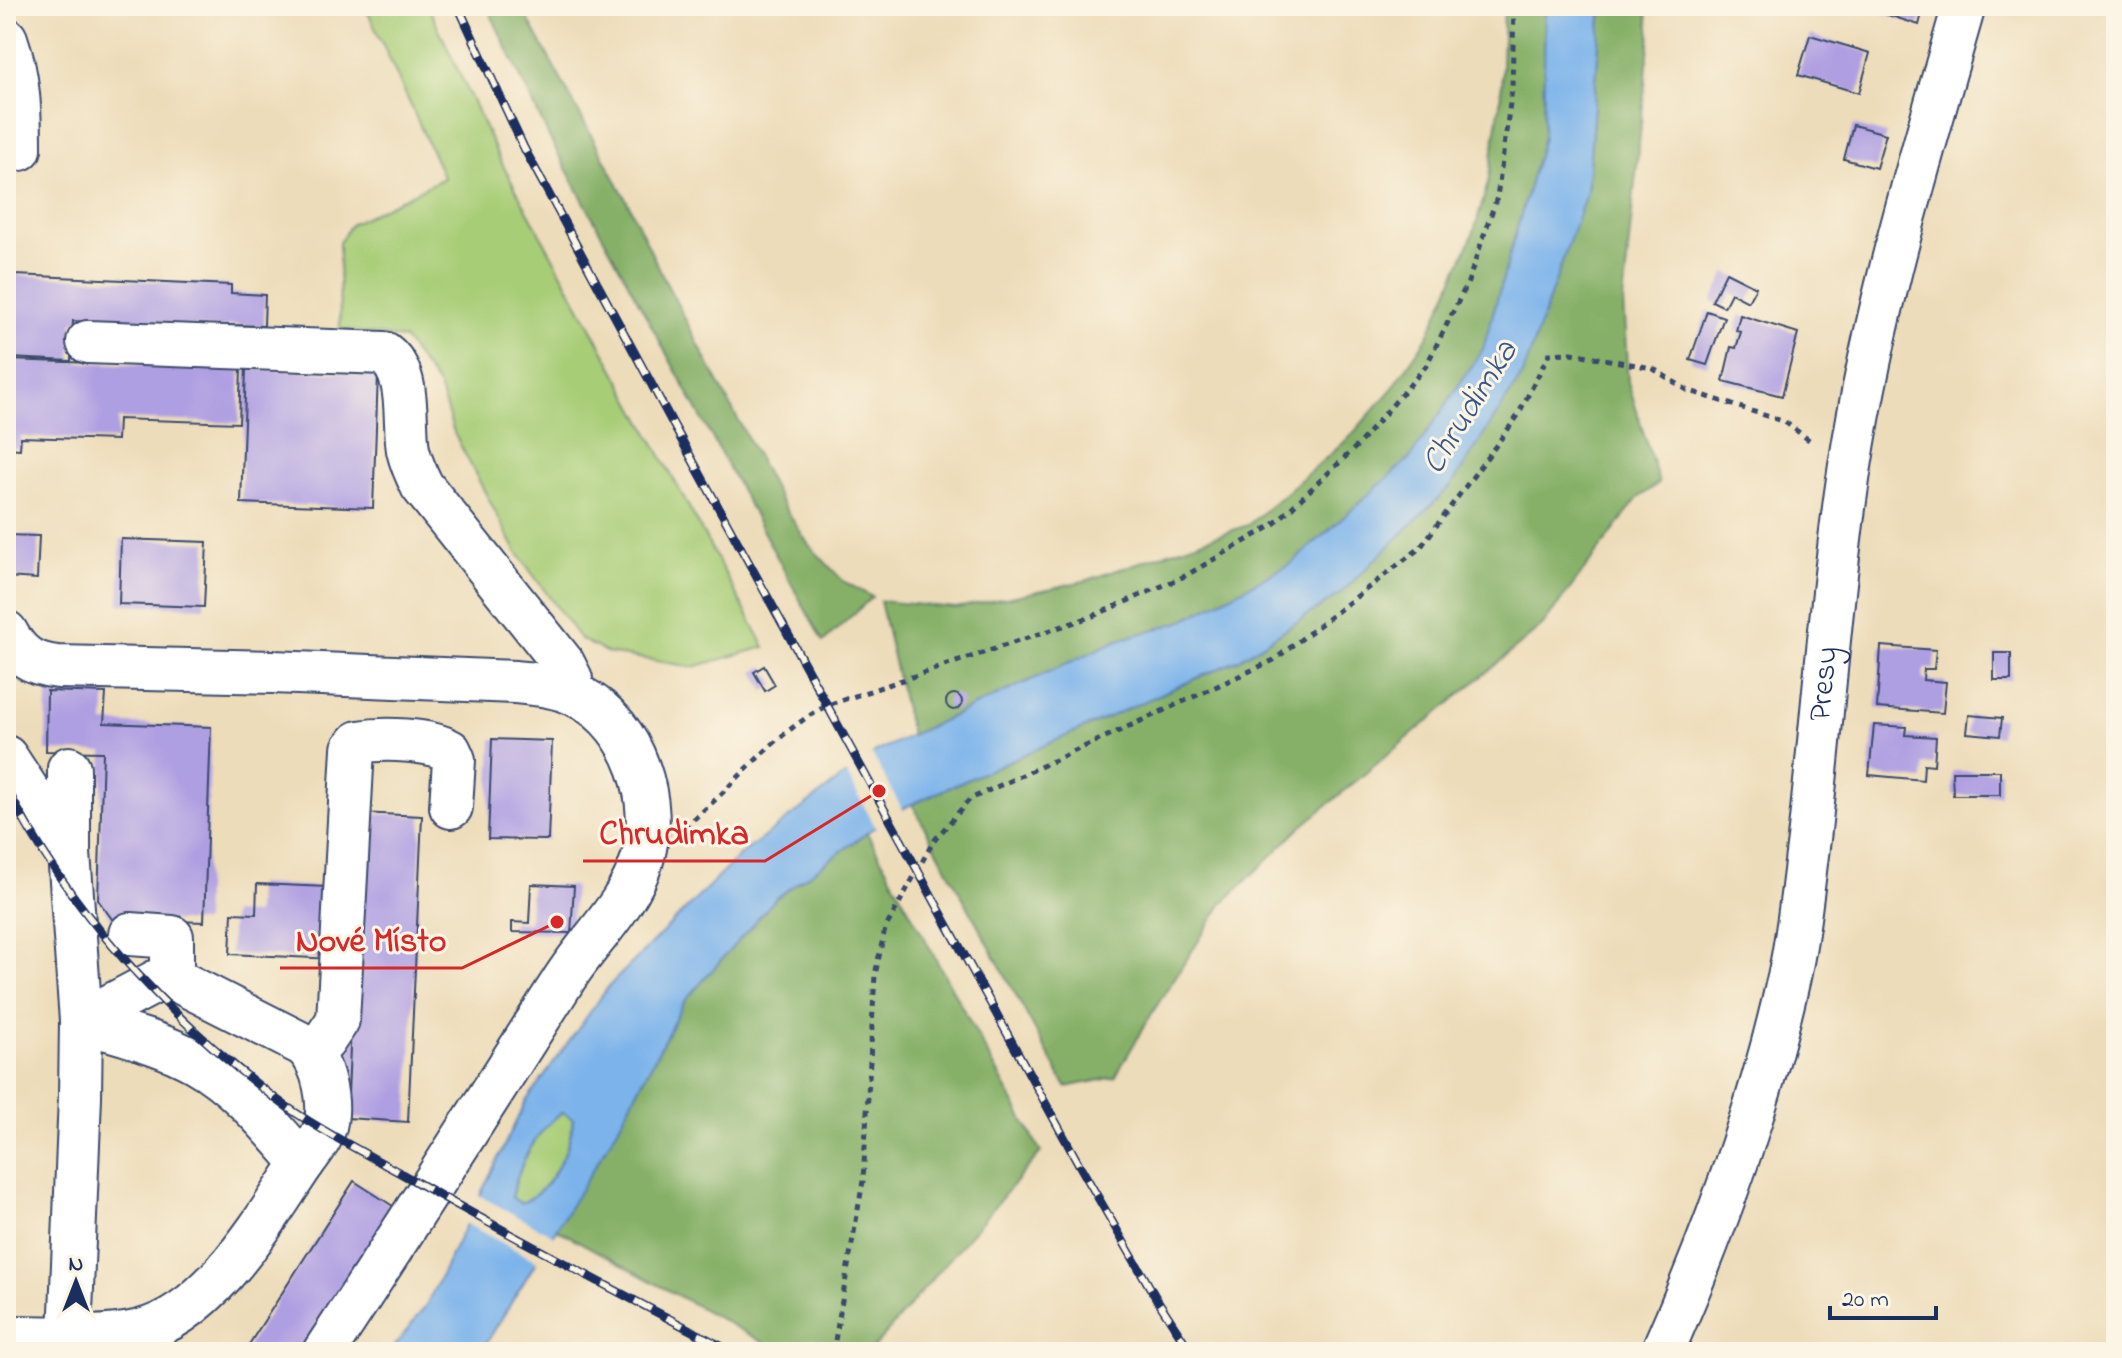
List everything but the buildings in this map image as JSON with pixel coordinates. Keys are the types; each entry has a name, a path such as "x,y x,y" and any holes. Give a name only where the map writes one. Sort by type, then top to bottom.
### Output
{"street":[{"name":"Presy","path":"1662,1352 1762,1085 1790,974 1819,750 1846,492 1871,345 1964,6"},
{"path":"6,39 18,82 20,149"},
{"path":"88,342 384,353 400,373 409,453 422,486 563,663 571,679 570,692"},
{"path":"6,632 21,653 36,664 58,667 273,672 534,684 570,692 593,705 609,720 638,766 646,804 646,838 642,859 623,899 574,964 324,1352"},
{"path":"311,1051 324,1041 338,1020 353,749 359,742 370,741 433,744 450,751 454,760 451,807"},
{"path":"6,757 69,853"},
{"path":"69,768 70,892 81,1021 70,1336"},
{"path":"130,934 172,937 172,978"},
{"path":"6,1337 144,1330 185,1309 241,1254 323,1130 326,1109 320,1070 311,1051 287,1035 172,978 163,978 81,1021"},
{"path":"81,1021 170,1050 214,1073 252,1107 303,1163"}],"path":[{"path":"642,859 710,807 777,738 802,719 828,705 1093,616 1185,576 1273,525 1357,446 1426,366 1468,282 1497,197 1512,89 1514,6"},
{"path":"833,1352 863,1181 875,975 885,929 933,842 970,799 1274,660 1420,548 1517,417 1549,354 1572,353 1652,368 1687,390 1785,422 1811,439 1846,492"}],"green space":[{"path":"365,6 428,6 500,160 765,647 693,667 608,653 580,639 516,551 455,435 439,387 404,339 340,329 339,243 351,224 444,178"},
{"path":"487,6 521,6 627,201 661,273 781,502 809,545 843,581 872,597 823,642 548,135"},
{"path":"1504,6 1545,6 1543,137 1483,349 1411,457 1291,564 1180,622 1118,640 911,735 880,601 956,608 1025,594 1088,580 1248,525 1348,439 1392,389 1428,336 1474,232 1488,183 1501,97"},
{"path":"1602,6 1646,6 1650,35 1623,301 1628,382 1659,483 1638,498 1543,625 1301,827 1223,903 1115,1077 1066,1087 912,804 1238,660 1340,594 1587,191"},
{"path":"867,833 1041,1152 870,1352 781,1352 556,1229 617,1130 684,1002 776,898"},
{"path":"563,1112 573,1119 563,1156 541,1190 520,1204 512,1197 524,1161 536,1139"}],"water":[{"path":"1545,6 1602,6 1587,191 1523,374 1451,486 1340,594 1238,660 912,804 893,814 776,898 684,1002 617,1130 481,1352 390,1352 427,1304 526,1101 609,986 739,856 877,751 1118,640 1180,622 1291,564 1411,457 1483,349 1543,137","holes":["563,1112 573,1119 568,1143 557,1168 541,1190 520,1203 512,1197 519,1172 536,1139"]}],"pier":[{"path":"872,754 904,813 877,830 845,771"},
{"path":"476,1194 556,1237 540,1263 463,1222"}],"railway":[{"path":"458,6 524,148 687,450 1081,1168 1191,1352"},
{"path":"6,787 59,876 122,956 193,1029 272,1096 325,1131 457,1205 732,1352"}],"place":[{"name":"Chrudimka","path":"879,791"},
{"name":"Nové Místo","path":"557,922"}]}
